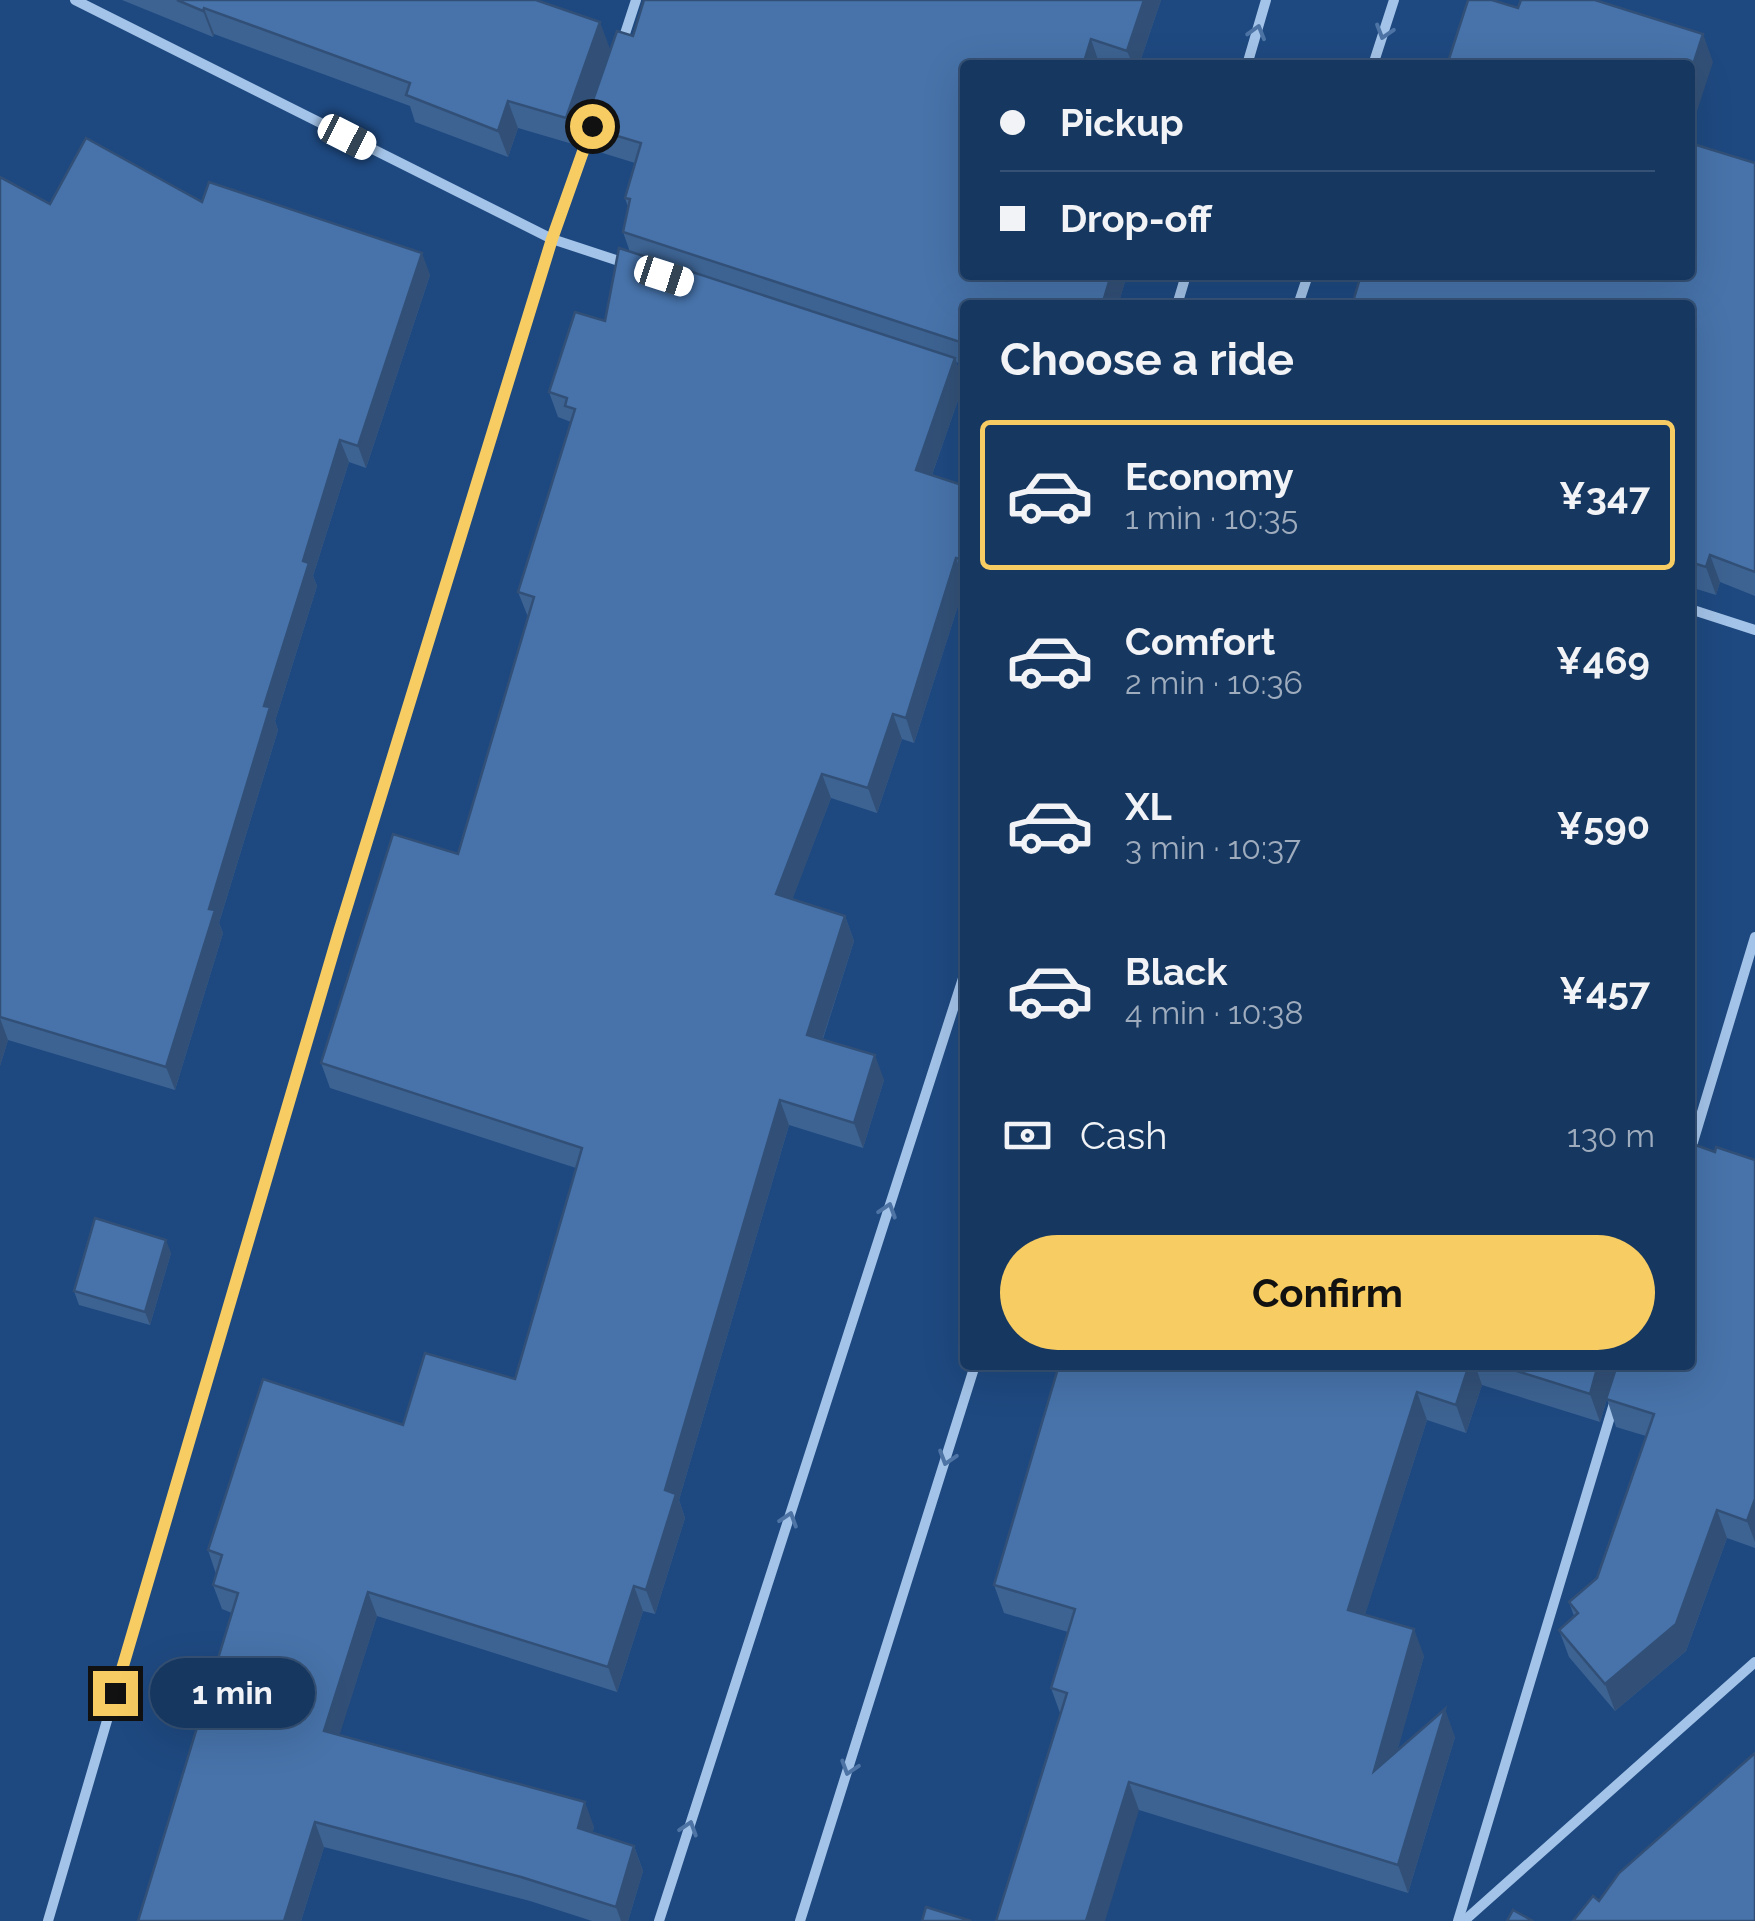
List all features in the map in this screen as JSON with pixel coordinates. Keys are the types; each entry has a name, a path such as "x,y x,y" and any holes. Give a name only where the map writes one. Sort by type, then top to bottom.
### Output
{"street":[{"path":"75,0 552,239 646,270"},
{"path":"619,51 636,0"},
{"path":"1248,60 1266,0"},
{"path":"1376,60 1394,0"},
{"path":"48,1921 339,932 552,239 599,108"},
{"path":"1695,611 1755,630"},
{"path":"1695,1135 1755,937"},
{"path":"659,1921 960,988"},
{"path":"800,1921 974,1370"},
{"path":"1461,1921 1620,1384"},
{"path":"1461,1921 1755,1662"}],"building":[{"path":"177,0 536,0 600,22 566,118 508,101 498,131 406,95 410,83"},
{"path":"644,0 1144,0 1127,51 1091,39 1085,60 960,60 960,280 1110,280 1104,300 960,300 960,342 623,232 630,199 625,198 641,143 584,126 617,31 633,36"},
{"path":"1468,0 1492,0 1518,8 1521,0 1595,0 1703,34 1695,60 1449,60"},
{"path":"86,138 202,202 209,182 422,253 358,446 340,440 303,561 309,563 264,706 270,707 209,909 215,910 166,1067 0,1017 0,177 50,204"},
{"path":"1695,145 1755,163 1755,572 1710,555 1706,567 1695,564 1695,300 1354,300 1360,280 1695,280"},
{"path":"619,248 955,358 916,470 960,484 960,559 956,558 906,718 893,714 868,788 822,774 776,894 845,916 807,1035 875,1055 854,1123 780,1100 665,1490 676,1494 646,1590 634,1586 608,1667 368,1592 324,1731 585,1802 578,1828 634,1846 616,1907 521,1877 315,1822 284,1921 138,1921 238,1593 213,1585 222,1555 208,1550 263,1379 403,1425 425,1353 515,1379 582,1148 321,1063 393,834 458,854 534,597 518,592 575,409 565,406 567,398 549,392 575,312 605,321"},
{"path":"1695,1145 1715,1152 1716,1147 1755,1160 1755,1499 1747,1521 1717,1510 1676,1624 1605,1684 1559,1630 1578,1613 1569,1602 1597,1578 1654,1414 1606,1399 1615,1370 1695,1370"},
{"path":"95,1218 166,1240 145,1312 74,1291"},
{"path":"1058,1370 1467,1370 1456,1405 1417,1392 1348,1610 1414,1629 1374,1771 1445,1709 1398,1865 1129,1782 1086,1921 996,1921 1067,1693 1051,1688 1075,1609 994,1585"},
{"path":"1514,1370 1597,1370 1590,1394"},
{"path":"1755,1753 1755,1921 1573,1921 1593,1896 1599,1901 1619,1873"},
{"path":"926,1907 971,1921 922,1921"},
{"path":"1513,1910 1533,1921 1507,1921"}],"route":[{"path":"115,1693 339,932 552,239 592,126"}]}
